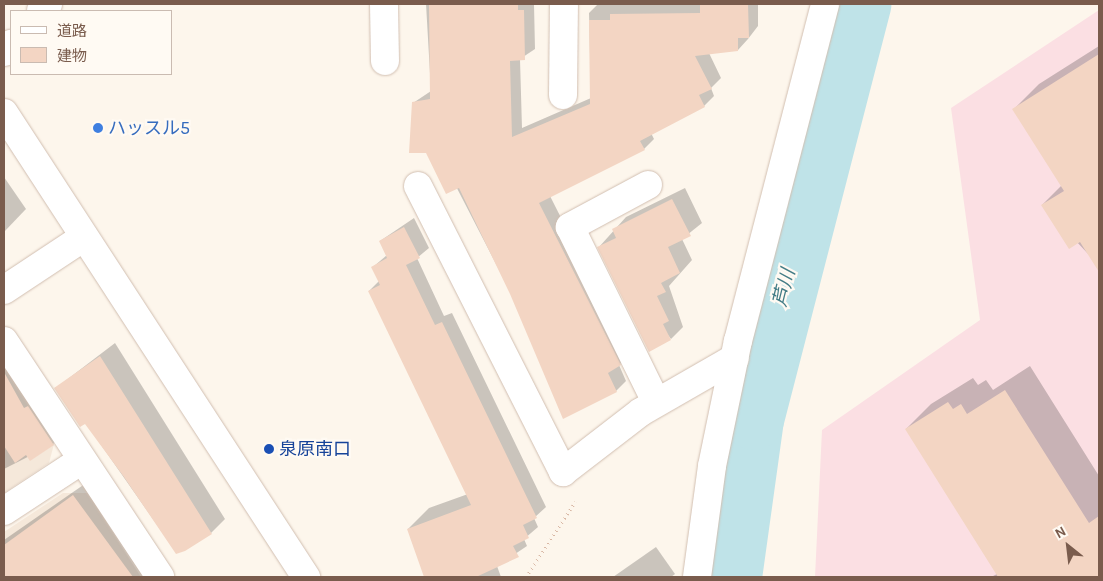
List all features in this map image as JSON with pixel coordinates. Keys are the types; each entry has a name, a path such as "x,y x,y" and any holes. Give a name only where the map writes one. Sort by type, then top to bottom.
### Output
{"street":[{"path":"384,4 385,61"},
{"path":"563,95 564,4"},
{"path":"697,577 712,466 735,358 825,4"},
{"path":"4,113 306,577"},
{"path":"648,185 570,227 656,402"},
{"path":"418,186 563,472 656,402 735,358"},
{"path":"4,290 84,237"},
{"path":"4,341 160,577"},
{"path":"4,511 82,460"}],"shaded area":[{"path":"1099,10 1099,577 815,577 822,430 980,320 951,108"},
{"path":"4,365 54,444 49,463 4,493"},
{"path":"63,493 88,493 141,577 4,577 4,532"}],"building":[{"path":"429,4 518,4 518,10 524,10 525,60 510,61 512,137 590,104 589,20 610,20 610,14 700,13 700,5 748,4 749,38 738,38 738,51 695,56 712,89 699,95 705,107 640,141 645,150 539,203 621,365 608,373 617,392 563,419 510,294 459,188 446,194 426,153 409,153 412,102 430,99"},
{"path":"1099,54 1099,272 1080,242 1069,249 1041,205 1064,191 1012,109"},
{"path":"672,199 691,236 668,247 680,273 661,283 666,292 657,296 669,321 663,324 671,340 649,352 597,247 616,238 612,229"},
{"path":"404,227 420,258 406,265 435,325 442,322 537,518 523,525 529,538 513,546 519,557 476,577 424,577 407,529 471,505 368,291 380,285 371,267 387,258 379,241"},
{"path":"100,356 212,534 185,551 176,554 124,477 85,424 80,427 54,388"},
{"path":"4,372 24,408 28,406 54,445 30,461 26,455 15,463 4,446"},
{"path":"1005,390 1089,523 1099,516 1099,577 998,577 905,429 948,402 953,409 961,404 967,414"},
{"path":"73,495 133,577 4,577 4,545"}],"waterway":[{"name":"芦川","path":"731,577 753,419 860,4"}],"place":[{"name":"ハッスル5","path":"98,128"},
{"name":"泉原南口","path":"269,449"}]}
